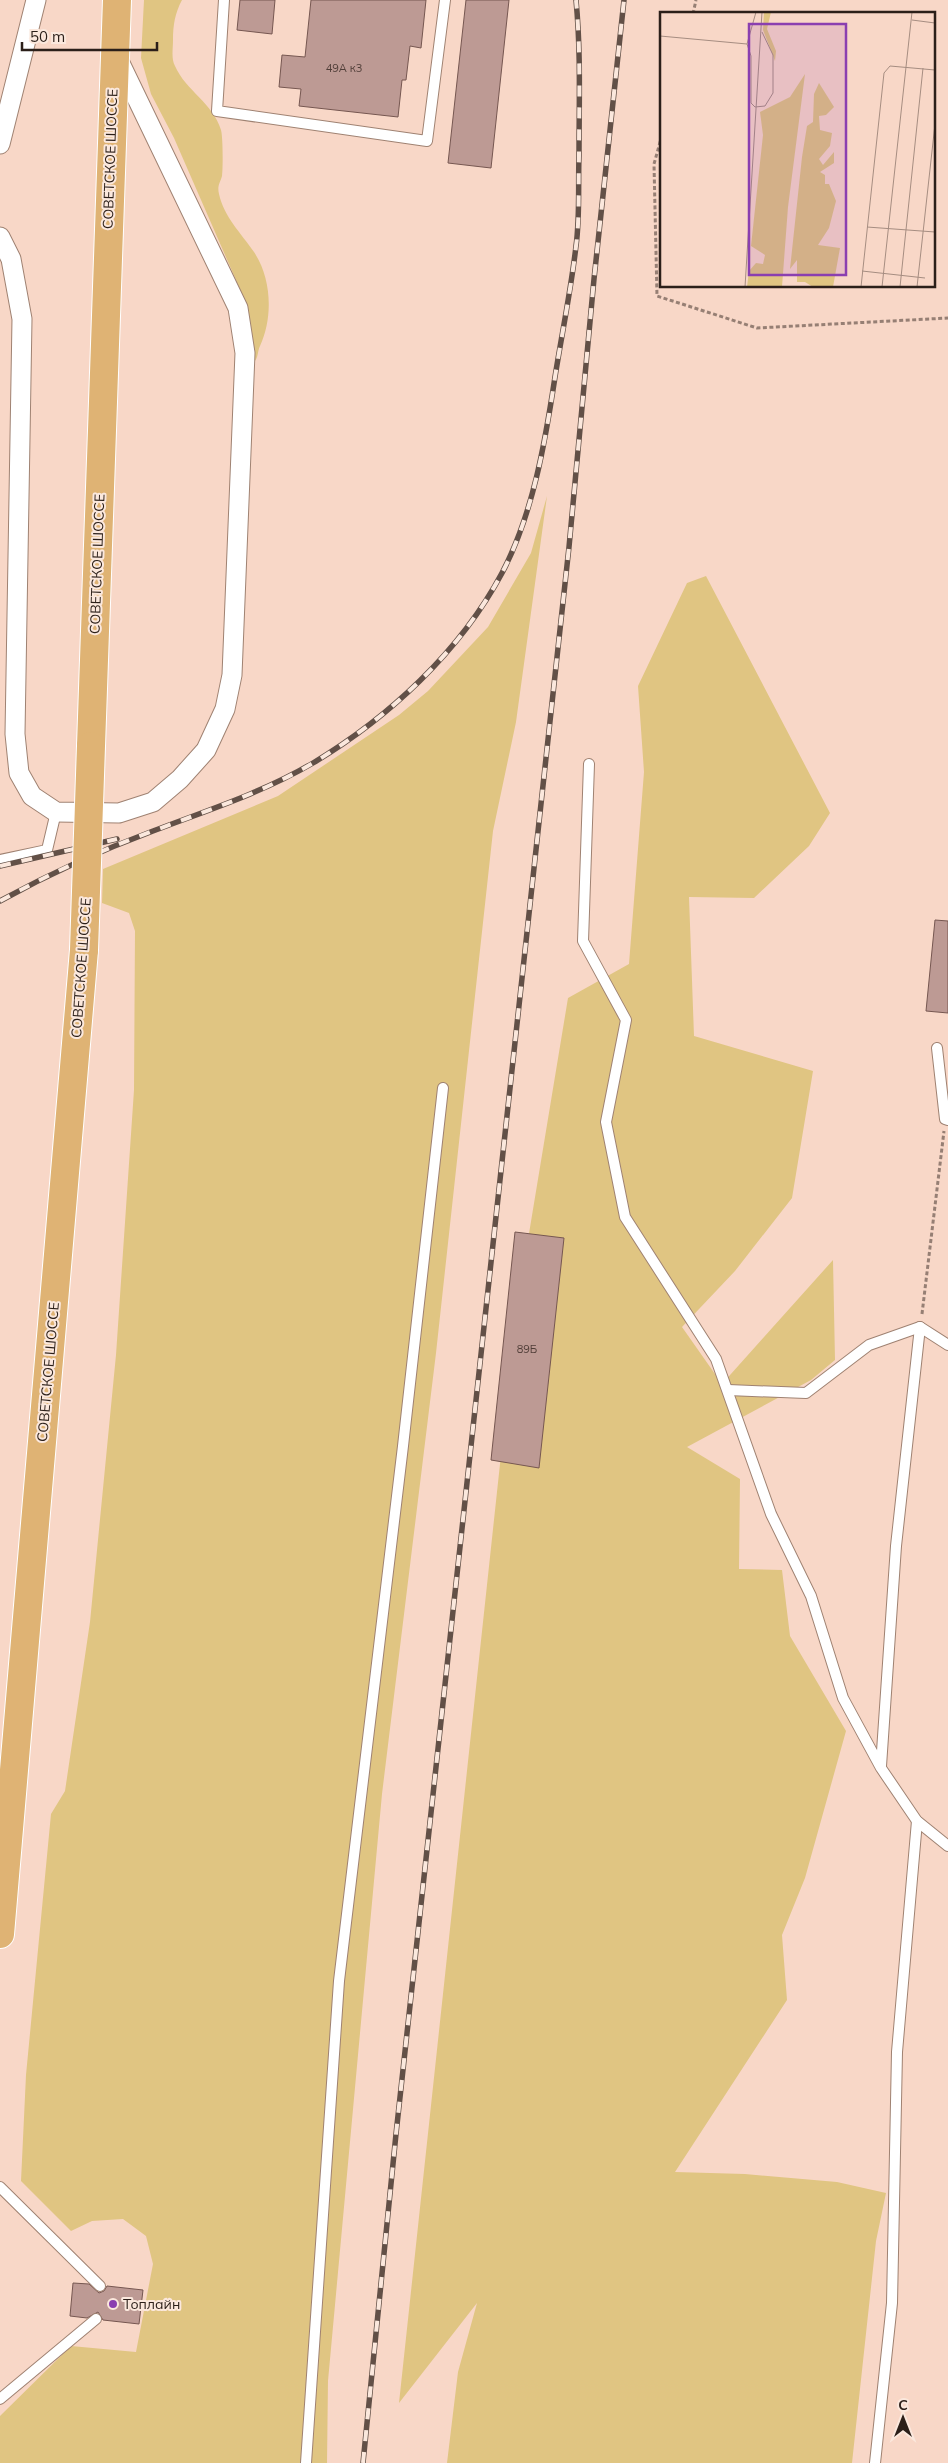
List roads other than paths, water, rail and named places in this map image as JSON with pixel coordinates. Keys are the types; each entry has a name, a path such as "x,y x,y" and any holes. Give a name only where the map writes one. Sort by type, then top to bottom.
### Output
{"main road":[{"name":"СОВЕТСКОЕ ШОССЕ","path":"0,1934 84,950 117,0"}],"street":[{"path":"0,144 36,0"},
{"path":"0,237 10,259 22,319 15,734 19,773 32,796 56,812 119,813 153,802 180,779 206,750 225,709 232,675 245,353 238,308 114,51"}],"lane":[{"path":"224,0 217,111 427,141 445,0"},
{"path":"590,764 583,941 626,1020 606,1122 625,1217 716,1359 771,1514 811,1596 843,1698 881,1768 917,1821 948,1846"},
{"path":"0,860 47,850 56,812"},
{"path":"937,1048 947,1119"},
{"path":"306,2463 339,1981 404,1446 443,1088"},
{"path":"728,1390 806,1393 869,1345 920,1326"},
{"path":"920,1326 948,1345"},
{"path":"881,1768 896,1546 920,1326"},
{"path":"875,2463 892,2303 897,2052 917,1821"},
{"path":"0,2187 100,2286"},
{"path":"0,2399 96,2319"}],"railway":[{"path":"0,901 94,855 254,792 313,763 368,725 420,681 444,656 485,602 513,550 530,502 547,427 572,279 579,201 579,58 576,0"},
{"path":"363,2463 396,2134 569,547 594,279 624,0"},
{"path":"0,866 117,839"}],"place":[{"name":"Топлайн","path":"113,2304"}]}
